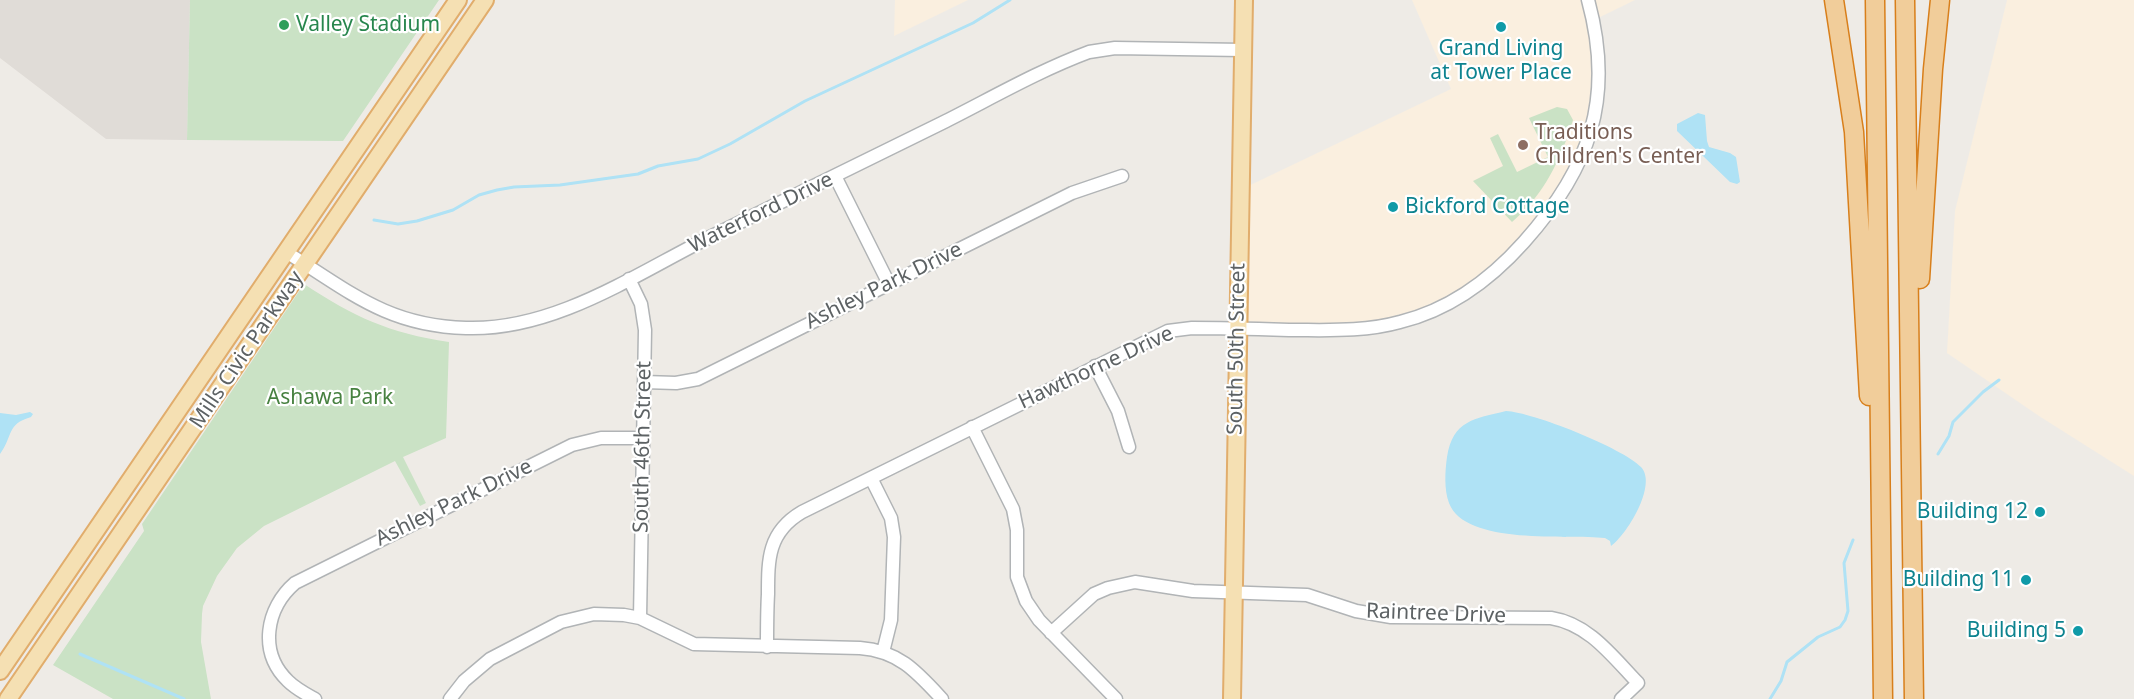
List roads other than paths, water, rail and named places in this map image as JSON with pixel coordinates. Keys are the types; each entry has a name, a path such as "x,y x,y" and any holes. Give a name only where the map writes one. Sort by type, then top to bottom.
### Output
{"highway":[{"path":"1834,0 1854,132 1868,387 1881,475"},
{"path":"1875,0 1883,699"},
{"path":"1905,0 1914,699"},
{"path":"1910,352 1917,315 1933,69 1940,0"}],"main road":[{"name":"Mills Civic Parkway","path":"0,671 458,0"},
{"name":"Mills Civic Parkway","path":"8,699 484,0"},
{"name":"South 50th Street","path":"1232,699 1244,0"}],"street":[{"name":"Hawthorne Drive","path":"767,646 769,556 777,535 794,517 871,477 1168,331 1192,328 1358,330 1402,322 1423,315 1458,298 1482,282 1512,255 1553,208 1565,191 1588,142 1595,112 1599,66 1598,42 1588,0"},
{"name":"Waterford Drive","path":"286,252 358,298 397,317 419,323 466,328 507,326 552,315 629,279 1073,58 1089,52 1115,48 1243,50"},
{"path":"835,176 889,284"},
{"name":"Ashley Park Drive","path":"644,382 676,383 698,379 1072,194 1122,176"},
{"name":"South 46th Street","path":"629,279 641,304 644,317 640,618"},
{"path":"1095,366 1118,411 1129,447"},
{"path":"972,427 1016,519 1020,589 1033,613 1116,699"},
{"name":"Ashley Park Drive","path":"315,699 296,687 279,670 273,659 269,635 271,617 286,591 304,577 572,445 601,438 643,438"},
{"path":"871,477 891,518 894,537 891,620 883,652"},
{"name":"Raintree Drive","path":"1051,633 1094,594 1122,584 1149,584 1193,591 1307,595 1356,611 1391,617 1546,618 1563,620 1585,630 1638,682 1621,699"},
{"path":"450,699 464,681 490,659 561,622 594,614 640,618 694,644 860,648 883,652 904,662 942,699"}],"water":[{"path":"1698,113 1705,115 1709,147 1736,157 1740,182 1737,184 1730,182 1677,131 1677,124"},
{"path":"1506,411 1536,418 1576,432 1616,450 1641,467 1645,475 1646,486 1643,497 1632,521 1611,546 1610,541 1605,538 1544,537 1496,532 1475,526 1459,517 1449,503 1445,480 1447,457 1454,435 1460,428 1475,419"},
{"path":"30,412 33,414 31,417 17,423 14,427 0,454 0,413 16,415"}],"waterway":[{"path":"374,220 398,224 417,221 453,210 479,195 497,190 560,185 638,174 658,166 698,159 730,144 805,101 973,23 1010,0"},
{"path":"1938,454 1949,436 1953,422 1983,392 1999,380"},
{"path":"1770,699 1781,681 1787,662 1818,637 1840,627 1845,620 1848,611 1844,563 1853,540"},
{"path":"80,654 184,699"}],"place":[{"name":"Valley Stadium","path":"284,25"},
{"name":"Grand Living at Tower Place","path":"1501,27"},
{"name":"Traditions Children's Center","path":"1523,145"},
{"name":"Bickford Cottage","path":"1393,207"},
{"name":"Building 12","path":"2040,512"},
{"name":"Building 11","path":"2026,580"},
{"name":"Building 5","path":"2078,631"}],"park label":[{"name":"Ashawa Park","path":"330,398"}]}
